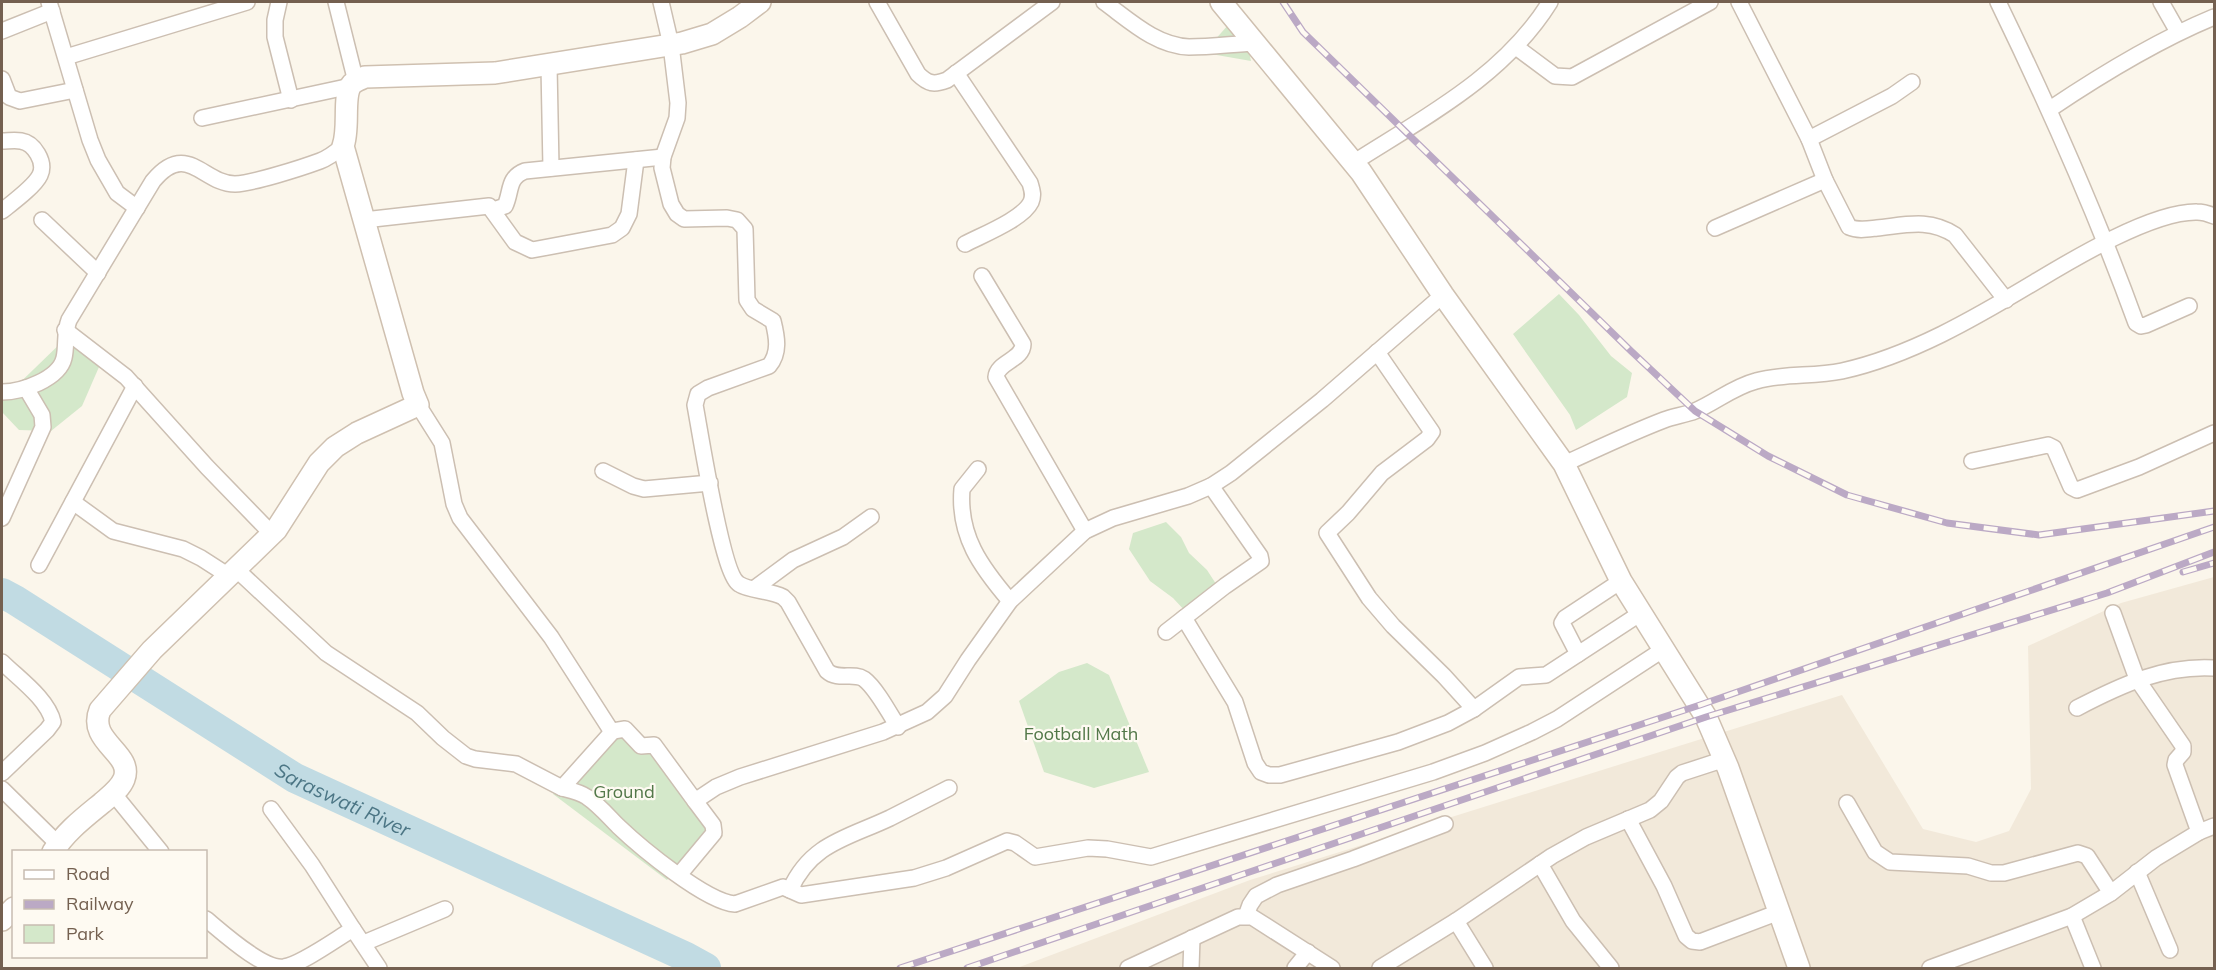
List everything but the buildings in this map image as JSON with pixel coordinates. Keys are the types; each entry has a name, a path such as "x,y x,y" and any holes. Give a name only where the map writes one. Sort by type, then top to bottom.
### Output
{"street":[{"path":"66,57 247,2"},
{"path":"279,2 275,20 275,37 291,100"},
{"path":"2,392 19,391 53,375 61,367 65,354 65,330 69,320 161,171 181,163 198,167 219,180 232,184 247,183 321,161 343,146 348,135 347,94 353,84 336,2"},
{"path":"661,2 671,45 677,111 677,118 663,157 662,168 671,204 677,214 684,219 727,218 737,220 745,229 747,300 753,309 773,321 775,332 777,351 775,359 769,366 708,388 698,394 696,405 717,524 730,572 739,584 783,597 827,671 835,676 863,678 898,727"},
{"path":"202,118 291,100 353,84 365,77 495,73 671,45 712,34 760,2"},
{"path":"877,2 918,74 927,82 936,84 956,73 1052,2"},
{"path":"1104,2 1143,30 1172,44 1187,47 1254,43"},
{"path":"1221,2 1353,163 1443,295 1564,464 1621,581 1700,705 1725,759 1799,969"},
{"path":"1353,163 1473,86 1516,46 1535,25 1550,2"},
{"path":"1516,46 1556,76 1572,77 1710,2"},
{"path":"1739,2 1809,139 1825,180 1849,227 1863,229 1924,223 1946,229 1955,235 2006,300"},
{"path":"1998,2 2050,109 2107,242 2139,325 2146,325 2189,306"},
{"path":"2161,2 2178,32"},
{"path":"2,31 51,6 90,140 117,193 137,208"},
{"path":"2050,109 2095,79 2178,32 2214,17"},
{"path":"549,66 552,168"},
{"path":"956,73 1030,183 1033,193 1031,202 1024,212 965,244"},
{"path":"2,79 9,97 20,101 75,90"},
{"path":"1809,139 1892,96 1912,82"},
{"path":"2,141 28,143 39,157 42,170 37,180 2,212"},
{"path":"343,146 413,393 442,443 454,504 460,518 551,637 613,731"},
{"path":"493,210 505,206 510,196 510,185 518,173 663,157"},
{"path":"364,220 489,206 515,242 532,250 612,236 622,228 629,214 636,160"},
{"path":"1715,228 1825,180"},
{"path":"1564,464 1657,423 1695,411 1722,395 1753,381 1775,376 1839,372 1887,357 1977,317 2107,242 2174,215 2199,212 2214,216"},
{"path":"42,220 98,273"},
{"path":"982,276 1023,344 1021,353 998,371 996,377 1085,531"},
{"path":"695,801 716,787 740,777 898,727 938,705 1010,601 1085,531 1113,518 1188,496 1211,486 1286,428 1443,295"},
{"path":"65,330 135,386 207,467 272,534"},
{"path":"1377,352 1431,428 1431,432 1427,439 1382,473 1348,513 1327,533 1369,598 1393,626 1474,709"},
{"path":"39,565 135,386"},
{"path":"2,518 43,427 42,415 26,388"},
{"path":"2,789 55,848 71,829 113,792 124,779 126,769 97,728 96,719 100,710 152,650 272,534 319,463 335,447 357,433 418,405"},
{"path":"1972,460 2048,445 2054,448 2071,487 2077,489 2139,467 2214,433"},
{"path":"978,469 962,489 963,522 973,553 986,574 1010,601"},
{"path":"603,471 644,489 710,483"},
{"path":"1166,632 1261,561 1260,556 1211,486"},
{"path":"73,502 113,531 183,549 233,573 326,653 417,713 466,756 516,764 562,788 590,799 635,841 717,900 728,904 735,904 780,888 801,895 914,878 946,868 1007,841 1015,843 1035,857 1088,848 1150,857 1160,856 1433,772 1485,753 1557,719 1664,649"},
{"path":"755,588 793,560 843,537 872,517"},
{"path":"1578,654 1562,622 1621,581"},
{"path":"1184,618 1235,702 1255,762 1261,772 1280,775 1398,741 1449,723 1474,709 1519,677 1546,675 1641,613"},
{"path":"2114,613 2137,679 2183,746 2183,752 2175,765 2199,832"},
{"path":"2,662 46,704 53,722 2,773"},
{"path":"2077,708 2137,679 2170,671 2212,671"},
{"path":"562,788 613,731 625,729 641,746 654,745 713,825 714,833 679,874"},
{"path":"1380,969 1540,864 1586,837 1656,806 1682,773 1725,759"},
{"path":"790,890 800,871 825,846 888,819 949,788"},
{"path":"113,792 159,850"},
{"path":"1847,803 1875,852 1890,862 1968,866 1991,873 2004,873 2078,853 2087,856 2111,893"},
{"path":"271,809 312,865 379,969"},
{"path":"1628,819 1664,886 1686,936 1692,941 1700,942 1779,912"},
{"path":"1246,916 1252,900 1277,885 1445,824"},
{"path":"1930,969 2072,916 2111,893 2137,872 2199,832 2214,826"},
{"path":"1540,864 1573,921 1611,969"},
{"path":"2137,872 2170,951"},
{"path":"364,944 444,909"},
{"path":"1128,969 1238,917 1246,916 1252,917 1332,969"},
{"path":"2072,916 2093,969"},
{"path":"207,920 262,962 276,968 292,965 353,929"},
{"path":"1456,921 1485,969"},
{"path":"1191,969 1192,938"},
{"path":"1294,969 1308,952"}],"shaded area":[{"path":"2214,577 2214,968 1017,968 1250,880 1842,695 1923,829 1976,842 2009,831 2031,789 2028,646 2121,603"}],"green space":[{"path":"1229,24 1247,42 1251,61 1211,54 1213,42"},
{"path":"1559,294 1579,315 1611,356 1632,373 1627,397 1576,430 1570,415 1513,334"},
{"path":"66,338 99,367 82,406 51,431 19,430 2,412 2,400"},
{"path":"1166,522 1181,537 1189,553 1207,570 1218,587 1187,613 1173,598 1150,581 1129,549 1133,533"},
{"name":"Football Math","path":"1087,663 1109,675 1149,772 1094,788 1044,772 1019,701 1059,672"},
{"name":"Ground","path":"627,723 713,828 667,880 553,794"}],"waterway":[{"name":"Saraswati River","path":"2,593 295,778 706,968"}],"railway":[{"path":"1283,2 1303,32 1695,411 1768,456 1847,495 1947,523 2039,535 2214,511"},
{"path":"900,968 1700,705 2214,527"},
{"path":"967,968 1706,717 2107,593 2214,552"},
{"path":"2183,572 2214,563"}]}
